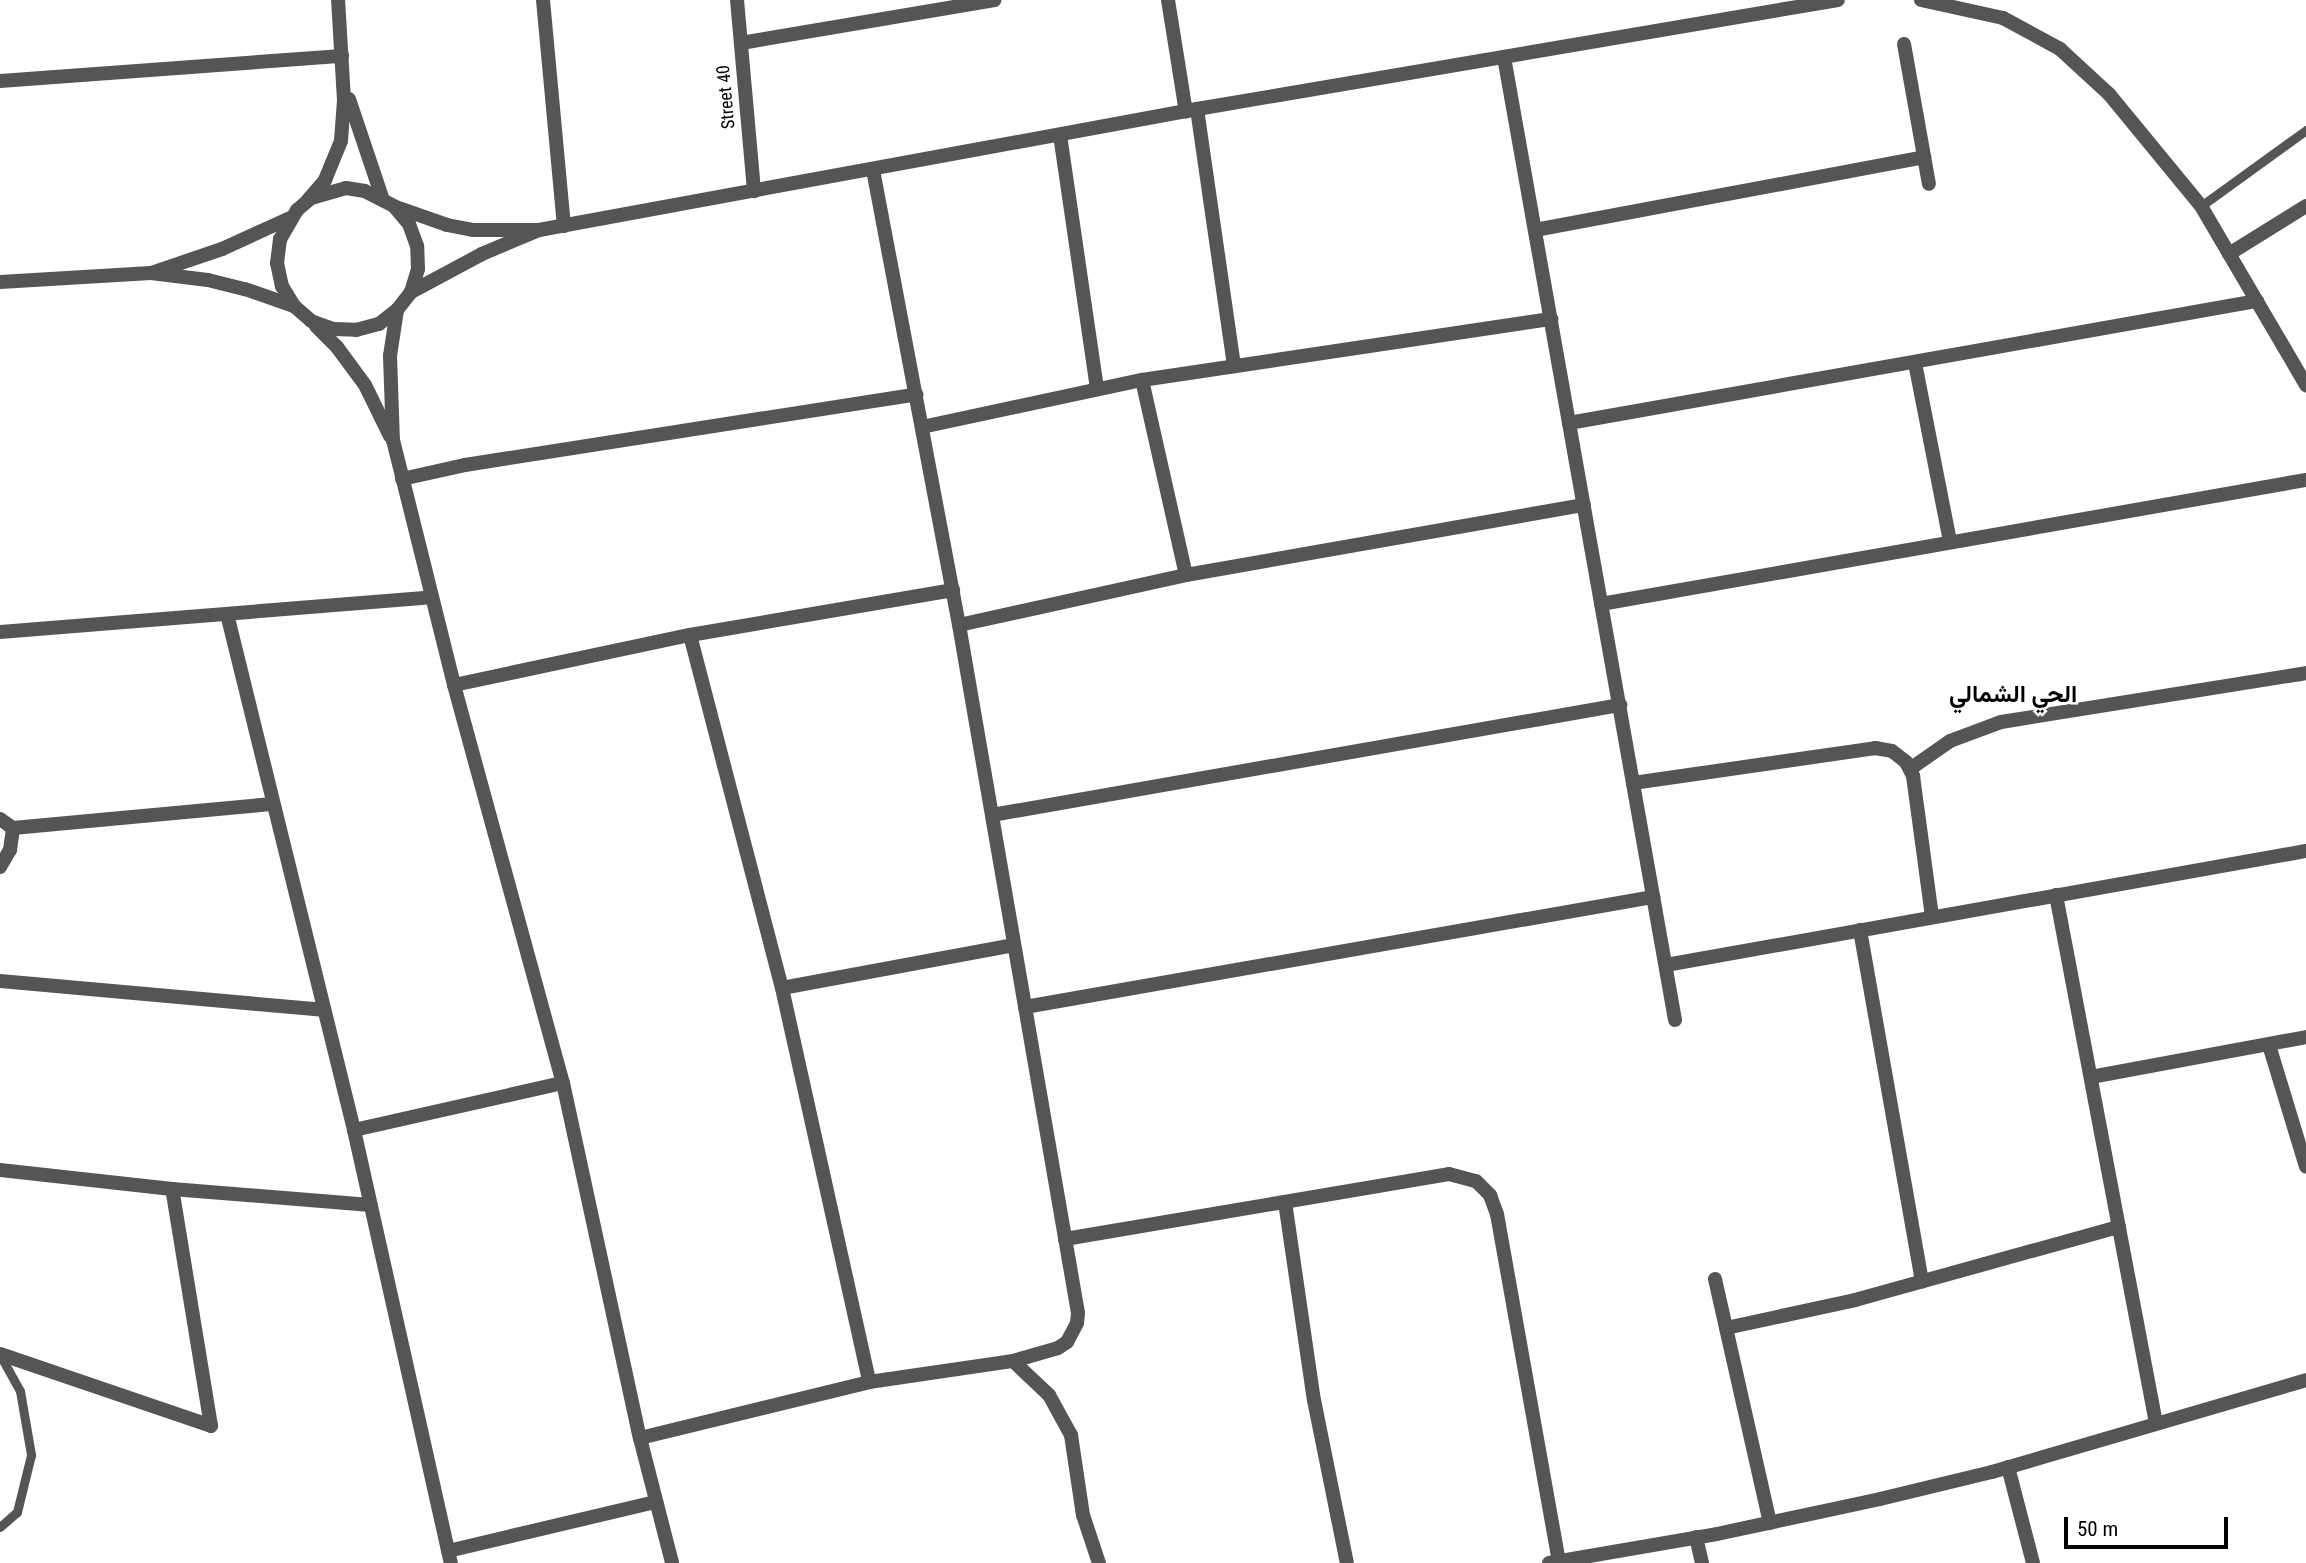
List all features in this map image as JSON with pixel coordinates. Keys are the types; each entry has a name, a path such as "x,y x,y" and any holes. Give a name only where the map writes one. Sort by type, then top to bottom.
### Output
{"street":[{"path":"338,0 344,121 338,151 325,180 293,214 280,239 277,263 282,286 294,306 338,347 365,386 393,440"},
{"path":"542,0 564,226"},
{"name":"Street 40","path":"737,0 754,191"},
{"path":"741,43 994,0"},
{"path":"1168,0 1192,111 1234,366"},
{"path":"394,206 447,225 473,230 539,230 1192,111 1838,0"},
{"path":"1921,0 2003,18 2060,49 2109,94 2201,206 2306,385"},
{"path":"1904,44 1929,184"},
{"path":"0,81 342,56"},
{"path":"1504,57 1675,1020"},
{"path":"343,75 359,134 382,197"},
{"path":"1060,135 1097,389"},
{"path":"1535,230 1924,157"},
{"path":"640,1438 869,1382 1013,1361 1058,1348 1073,1333 1078,1313 953,590 873,169"},
{"path":"151,273 222,249 293,214 311,198 346,188 382,197 394,206 409,224 417,246 418,269 411,292 397,310 379,324 356,330 333,329 312,321"},
{"path":"2229,254 2306,206"},
{"path":"411,292 481,254 539,230"},
{"path":"0,282 151,273 220,283 294,306"},
{"path":"1569,423 2257,301"},
{"path":"397,310 390,356 393,440 454,685 564,1083 640,1438 672,1563"},
{"path":"922,427 1142,380 1551,319"},
{"path":"1915,363 1950,542"},
{"path":"1142,380 1186,575"},
{"path":"402,479 478,463 916,394"},
{"path":"1601,604 2306,480"},
{"path":"959,625 1186,575 1584,505"},
{"path":"454,685 690,635 953,590"},
{"path":"0,632 431,597"},
{"path":"227,614 354,1130 449,1557 656,1502"},
{"path":"690,635 782,988 869,1382"},
{"path":"1910,769 1950,741 2001,722 2306,673"},
{"path":"992,815 1619,705"},
{"path":"1633,783 1875,748 1892,751 1910,769 1932,917"},
{"path":"0,819 13,828 273,804"},
{"path":"0,867 10,850 13,828"},
{"path":"1665,965 2306,851"},
{"path":"2056,895 2155,1423"},
{"path":"1025,1007 1653,897"},
{"path":"1860,930 1922,1282"},
{"path":"782,988 1014,945"},
{"path":"0,981 323,1010"},
{"path":"2091,1077 2306,1037"},
{"path":"2269,1045 2306,1167"},
{"path":"354,1130 564,1083"},
{"path":"0,1170 172,1189 370,1205"},
{"path":"1065,1239 1449,1174 1476,1181 1490,1195 1497,1214 1554,1562 1770,1523 2008,1467 2306,1380"},
{"path":"0,1354 211,1426 172,1189"},
{"path":"1285,1202 1314,1400 1347,1563"},
{"path":"1726,1328 1922,1282 2119,1227"},
{"path":"1715,1279 1770,1523"},
{"path":"1013,1361 1049,1395 1071,1435 1083,1515 1099,1563"},
{"path":"2008,1467 2033,1563"},
{"path":"1696,1537 1702,1563"}],"lane":[{"path":"2201,206 2306,130"},
{"path":"0,1354 20,1391 31,1455 18,1512 0,1527"}],"district":[{"name":"الحي الشمالي","path":"2013,695"}]}
